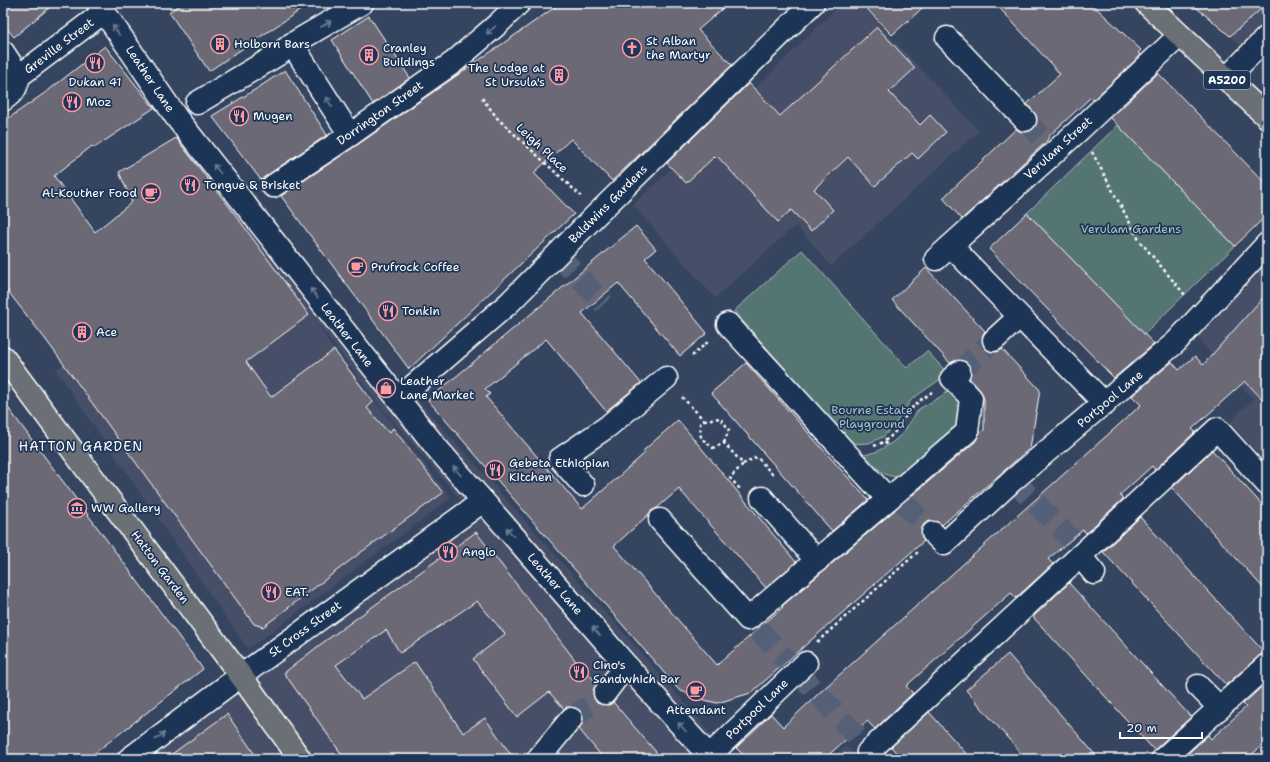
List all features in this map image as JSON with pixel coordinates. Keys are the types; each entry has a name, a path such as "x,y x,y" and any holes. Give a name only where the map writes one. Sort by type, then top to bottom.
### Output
{"main road":[{"name":"A5200","path":"1146,3 1179,36 1267,117"},
{"name":"Hatton Garden","path":"3,356 241,676 300,759"}],"street":[{"path":"197,104 282,52 292,44 362,3"},
{"name":"Dorrington Street","path":"273,186 350,135 454,62 520,3"},
{"name":"Baldwins Gardens","path":"398,399 508,303 813,3"},
{"name":"Leather Lane","path":"101,7 176,117 436,447 709,758"},
{"name":"Greville Street","path":"3,100 14,92 19,76 101,7"},
{"name":"Verulam Street","path":"1019,317 943,253 1051,147 1179,36"},
{"path":"1226,79 1267,37"},
{"path":"947,38 1025,120"},
{"path":"292,44 350,135"},
{"path":"3,52 19,76"},
{"name":"Portpool Lane","path":"938,538 1013,480 1105,404 1176,342 1267,244"},
{"path":"994,340 1019,317 1105,404"},
{"path":"728,324 895,498"},
{"path":"660,520 753,624 816,561 895,498 967,432 971,398 952,378 959,372"},
{"path":"583,485 560,459 607,427 666,378"},
{"path":"875,759 868,752 942,696 1078,549 1216,430 1267,484"},
{"path":"762,498 816,561"},
{"name":"St Cross Street","path":"129,759 483,501"},
{"path":"1078,549 1094,572"},
{"path":"606,693 626,665"},
{"name":"Portpool Lane","path":"709,758 795,665"},
{"path":"1163,759 1267,665"},
{"path":"1198,686 1220,708"},
{"path":"538,759 571,719"}],"path":[{"name":"Leigh Place","path":"482,98 498,119 582,197"},
{"path":"1090,148 1140,240 1185,295"},
{"path":"666,378 704,420"},
{"path":"870,447 885,442 896,432 916,405 937,388"},
{"path":"720,418 729,428 724,443 713,448 701,438 700,424 704,420 720,418"},
{"path":"885,442 887,446"},
{"path":"724,443 744,464 730,478 755,504 762,498"},
{"path":"795,665 938,538"}],"shaded area":[{"path":"87,3 115,3 182,105 260,202 389,369 485,475 692,711 730,759 137,759 473,514 381,407 318,324 329,343 451,498 248,649 56,370 193,273 223,297 269,260 159,109"},
{"path":"842,3 859,3 979,131 831,266 796,225 715,298 633,205 707,136"},
{"path":"1267,3 1267,68 1230,36"},
{"path":"1267,226 1267,464 1230,422 1253,399 1180,319"},
{"path":"846,746 859,759 831,759"}],"green space":[{"name":"Verulam Gardens","path":"1118,125 1235,246 1144,334 1027,213"},
{"path":"802,250 907,368 927,351 948,374 912,399 895,424 883,437 869,443 852,444 734,311"},
{"name":"Bourne Estate Playground","path":"953,386 962,396 958,429 902,476 896,477 885,474 865,455 878,451 893,442 901,435 919,409 940,397"}],"building":[{"path":"3,3 55,3 14,37 3,24"},
{"name":"Holborn Bars","path":"183,3 311,3 209,71 169,12"},
{"path":"561,3 729,3 698,30 732,65 612,181 571,139 534,173 574,214 409,369 281,196"},
{"path":"861,3 928,3 892,35"},
{"path":"995,3 1091,3 1141,50 1138,53 1141,55 1093,100 1091,97 1050,135 1046,142 962,219 943,198 1016,129 1021,132 1028,132 1034,129 1037,123 1037,117 1027,104 1060,74"},
{"path":"1191,3 1267,3 1267,4 1230,36"},
{"name":"Cranley Buildings","path":"369,16 410,78 373,104 332,40"},
{"path":"877,27 915,68 889,92 920,125 930,115 946,132 918,159 912,153 875,186 848,157 814,189 833,210 811,231 791,210 778,222 717,156 715,158 714,157 686,183 667,163 749,83 780,116"},
{"path":"105,46 154,108 94,148 92,146 54,176 95,232 132,202 119,172 176,138 231,209 309,315 246,362 271,397 334,350 373,402 367,408 389,433 393,428 443,493 360,553 263,627 254,624 46,340 3,285 3,122 49,90"},
{"path":"285,70 327,135 261,180 212,116"},
{"path":"1158,73 1267,185 1267,215 1235,246 1111,118"},
{"path":"1027,213 1154,344 1114,378 989,249"},
{"path":"636,226 656,249 645,258 707,333 680,356 618,283 582,313 641,383 606,411 546,339 485,389 490,394 486,397 582,509 645,453 643,451 678,420 796,562 766,588 679,489 657,508 651,511 614,546 717,665 783,607 782,606 975,442 979,434 984,430 984,399 980,390 969,378 971,370 969,364 964,360 957,360 950,363 892,300 926,268 985,331 982,337 982,342 985,349 991,352 997,352 1002,349 1040,390 1030,448 942,525 936,521 930,521 924,524 921,530 921,536 924,541 751,693 717,703 700,699 679,690 428,400"},
{"path":"1267,293 1267,404 1245,381 1192,429 1195,432 1155,470 1152,466 1120,495 1123,499 1086,533 1083,530 1048,559 1053,564 1016,598 1011,593 906,686 913,693 875,729 867,721 824,759 748,759 736,748 771,714 783,727 1141,405 1132,396 1172,362 1179,370 1195,356 1203,365"},
{"path":"746,363 868,500 832,531 711,393"},
{"path":"3,401 203,669 87,759 3,759"},
{"path":"1212,450 1267,510 1267,592 1172,488"},
{"path":"1140,517 1265,653 1259,656 1226,685 1103,552"},
{"path":"476,532 575,660 597,683 593,692 597,703 610,705 613,702 662,759 604,759 579,729 583,721 583,714 573,707 567,707 564,709 549,692 517,717 473,659 505,634 477,601 400,653 386,630 336,665 362,699 415,662 463,733 485,718 514,759 345,759 284,673 321,644"},
{"path":"1069,583 1191,717 1154,750 1033,617"},
{"path":"1008,654 1099,759 1026,759 966,690"},
{"path":"1267,682 1267,741 1247,759 1182,759 1208,735 1211,739 1246,707 1243,704"},
{"path":"929,712 971,759 902,759 891,747"},
{"path":"227,714 258,759 165,759"}],"tunnel":[{"path":"1025,120 1046,142"},
{"path":"557,254 604,304"},
{"path":"959,372 994,340"},
{"path":"1013,480 1071,539"},
{"path":"903,502 933,533"},
{"path":"758,629 787,661"},
{"path":"797,671 854,733 868,752"},
{"path":"571,719 605,693"}],"place":[{"name":"Holborn Bars","path":"220,44"},
{"name":"St Alban the Martyr","path":"632,48"},
{"name":"Cranley Buildings","path":"369,55"},
{"name":"Dukan 41","path":"95,63"},
{"name":"The Lodge at St Ursula's","path":"559,75"},
{"name":"Moz","path":"72,102"},
{"name":"Mugen","path":"239,116"},
{"name":"Tongue & Brisket","path":"190,185"},
{"name":"Al-Kouther Food","path":"151,193"},
{"name":"Prufrock Coffee","path":"357,267"},
{"name":"Tonkin","path":"388,311"},
{"name":"Ace","path":"82,332"},
{"name":"Leather Lane Market","path":"386,388"},
{"name":"Gebeta Ethiopian Kitchen","path":"495,470"},
{"name":"WW Gallery","path":"77,508"},
{"name":"Anglo","path":"448,552"},
{"name":"EAT.","path":"271,592"},
{"name":"Cino's Sandwhich Bar","path":"579,672"},
{"name":"Attendant","path":"696,691"}],"district":[{"name":"HATTON GARDEN","path":"81,446"}]}
